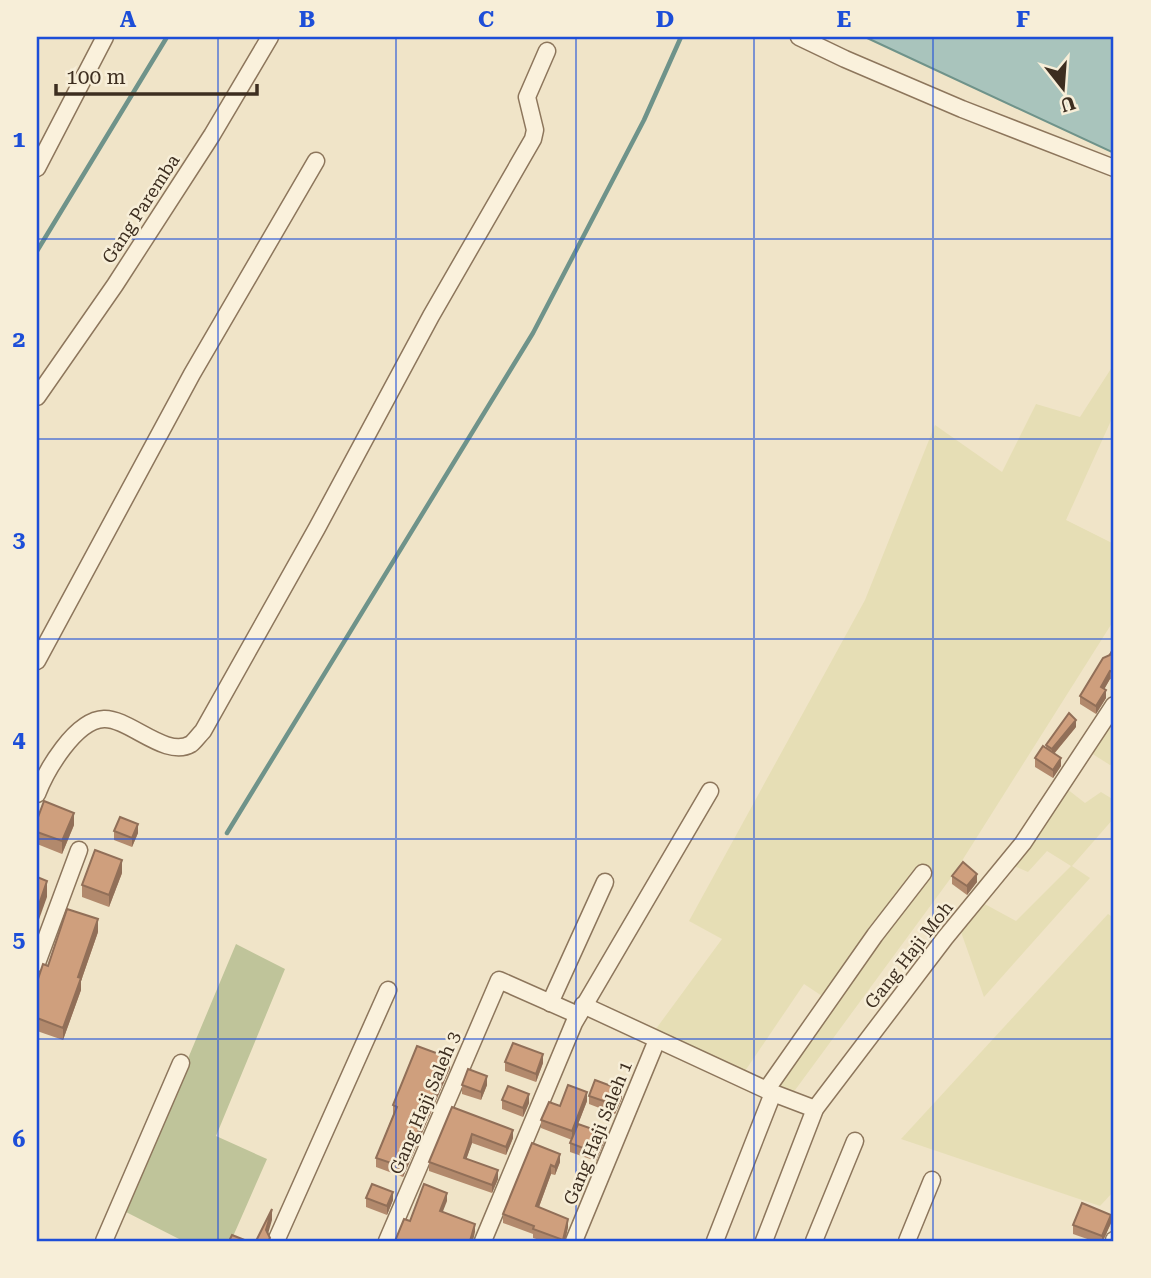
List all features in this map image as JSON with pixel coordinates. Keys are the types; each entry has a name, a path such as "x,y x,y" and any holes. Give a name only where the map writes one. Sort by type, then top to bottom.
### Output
{"street":[{"path":"37,168 105,37"},
{"name":"Gang Paremba","path":"37,397 115,285 212,135 270,37"},
{"path":"799,37 962,109 1114,168"},
{"path":"37,794 42,769 86,725 104,719 127,726 154,741 179,747 191,744 203,732 444,293 533,139 535,128 527,97 547,51"},
{"path":"37,662 192,374 316,160"},
{"name":"Gang Haji Moh","path":"764,1241 815,1109 945,938 1023,843 1114,705"},
{"path":"483,1241 581,1010 710,791"},
{"path":"37,963 79,850"},
{"path":"715,1241 770,1091 875,934 923,873"},
{"path":"606,882 550,1003 581,1010 657,1040 815,1109"},
{"name":"Gang Haji Saleh 3","path":"387,1241 499,980 550,1003"},
{"path":"276,1241 388,990"},
{"name":"Gang Haji Saleh 1","path":"574,1241 657,1040"},
{"path":"104,1241 181,1063"},
{"path":"814,1241 855,1140"},
{"path":"907,1241 932,1180"}],"shaded area":[{"path":"1114,364 1114,414 1066,520 1114,544 1114,620 953,875 790,1097 770,1086 828,1000 804,984 743,1074 650,1037 722,939 689,921 865,600 935,425 1002,472 1036,404 1080,417"},
{"path":"1114,717 1114,763 1110,765 1091,753"},
{"path":"1067,789 1085,803 1101,792 1114,800 1114,818 1072,866 1090,878 984,997 961,932 981,902 1016,921 1071,866 1047,851 1028,872 1014,866"},
{"path":"1108,914 1114,918 1114,1191 1100,1206 901,1139"}],"green space":[{"path":"236,944 285,969 216,1136 267,1159 231,1241 183,1241 124,1211"}],"water":[{"path":"865,37 1114,37 1114,153"}],"building":[{"path":"1114,647 1114,672 1110,671 1101,687 1106,690 1096,706 1080,696 1103,658 1110,655"},
{"path":"1069,713 1076,720 1052,749 1046,745"},
{"path":"1043,746 1061,758 1053,770 1035,758"},
{"path":"44,801 74,813 62,841 37,832 37,820"},
{"path":"120,817 138,824 132,838 114,831"},
{"path":"95,850 122,860 109,895 82,885"},
{"path":"963,862 977,874 967,886 952,876"},
{"path":"37,877 47,881 37,910"},
{"path":"67,909 98,919 63,1028 37,1018 37,982 43,964 48,966"},
{"path":"513,1043 543,1054 536,1074 505,1062"},
{"path":"417,1046 450,1058 403,1167 376,1158 397,1107 393,1105"},
{"path":"468,1069 487,1076 481,1092 462,1085"},
{"path":"595,1080 622,1090 615,1105 589,1096"},
{"path":"568,1085 587,1092 572,1131 541,1120 549,1102 560,1106"},
{"path":"508,1086 529,1094 523,1108 502,1100"},
{"path":"452,1107 513,1130 506,1147 472,1134 464,1158 498,1170 492,1185 429,1162"},
{"path":"578,1124 604,1133 596,1153 570,1143"},
{"path":"532,1143 560,1154 555,1167 551,1165 536,1206 568,1219 563,1240 503,1214"},
{"path":"372,1184 393,1192 387,1206 366,1198"},
{"path":"424,1184 447,1193 440,1211 475,1224 470,1241 395,1241 404,1219 410,1221"},
{"path":"1082,1203 1111,1215 1102,1236 1073,1225"},
{"path":"272,1209 266,1230 270,1238 268,1241 256,1241"},
{"path":"232,1235 247,1241 229,1241"}],"waterway":[{"path":"37,251 167,37"},
{"path":"227,833 533,333 644,120 681,37"}]}
